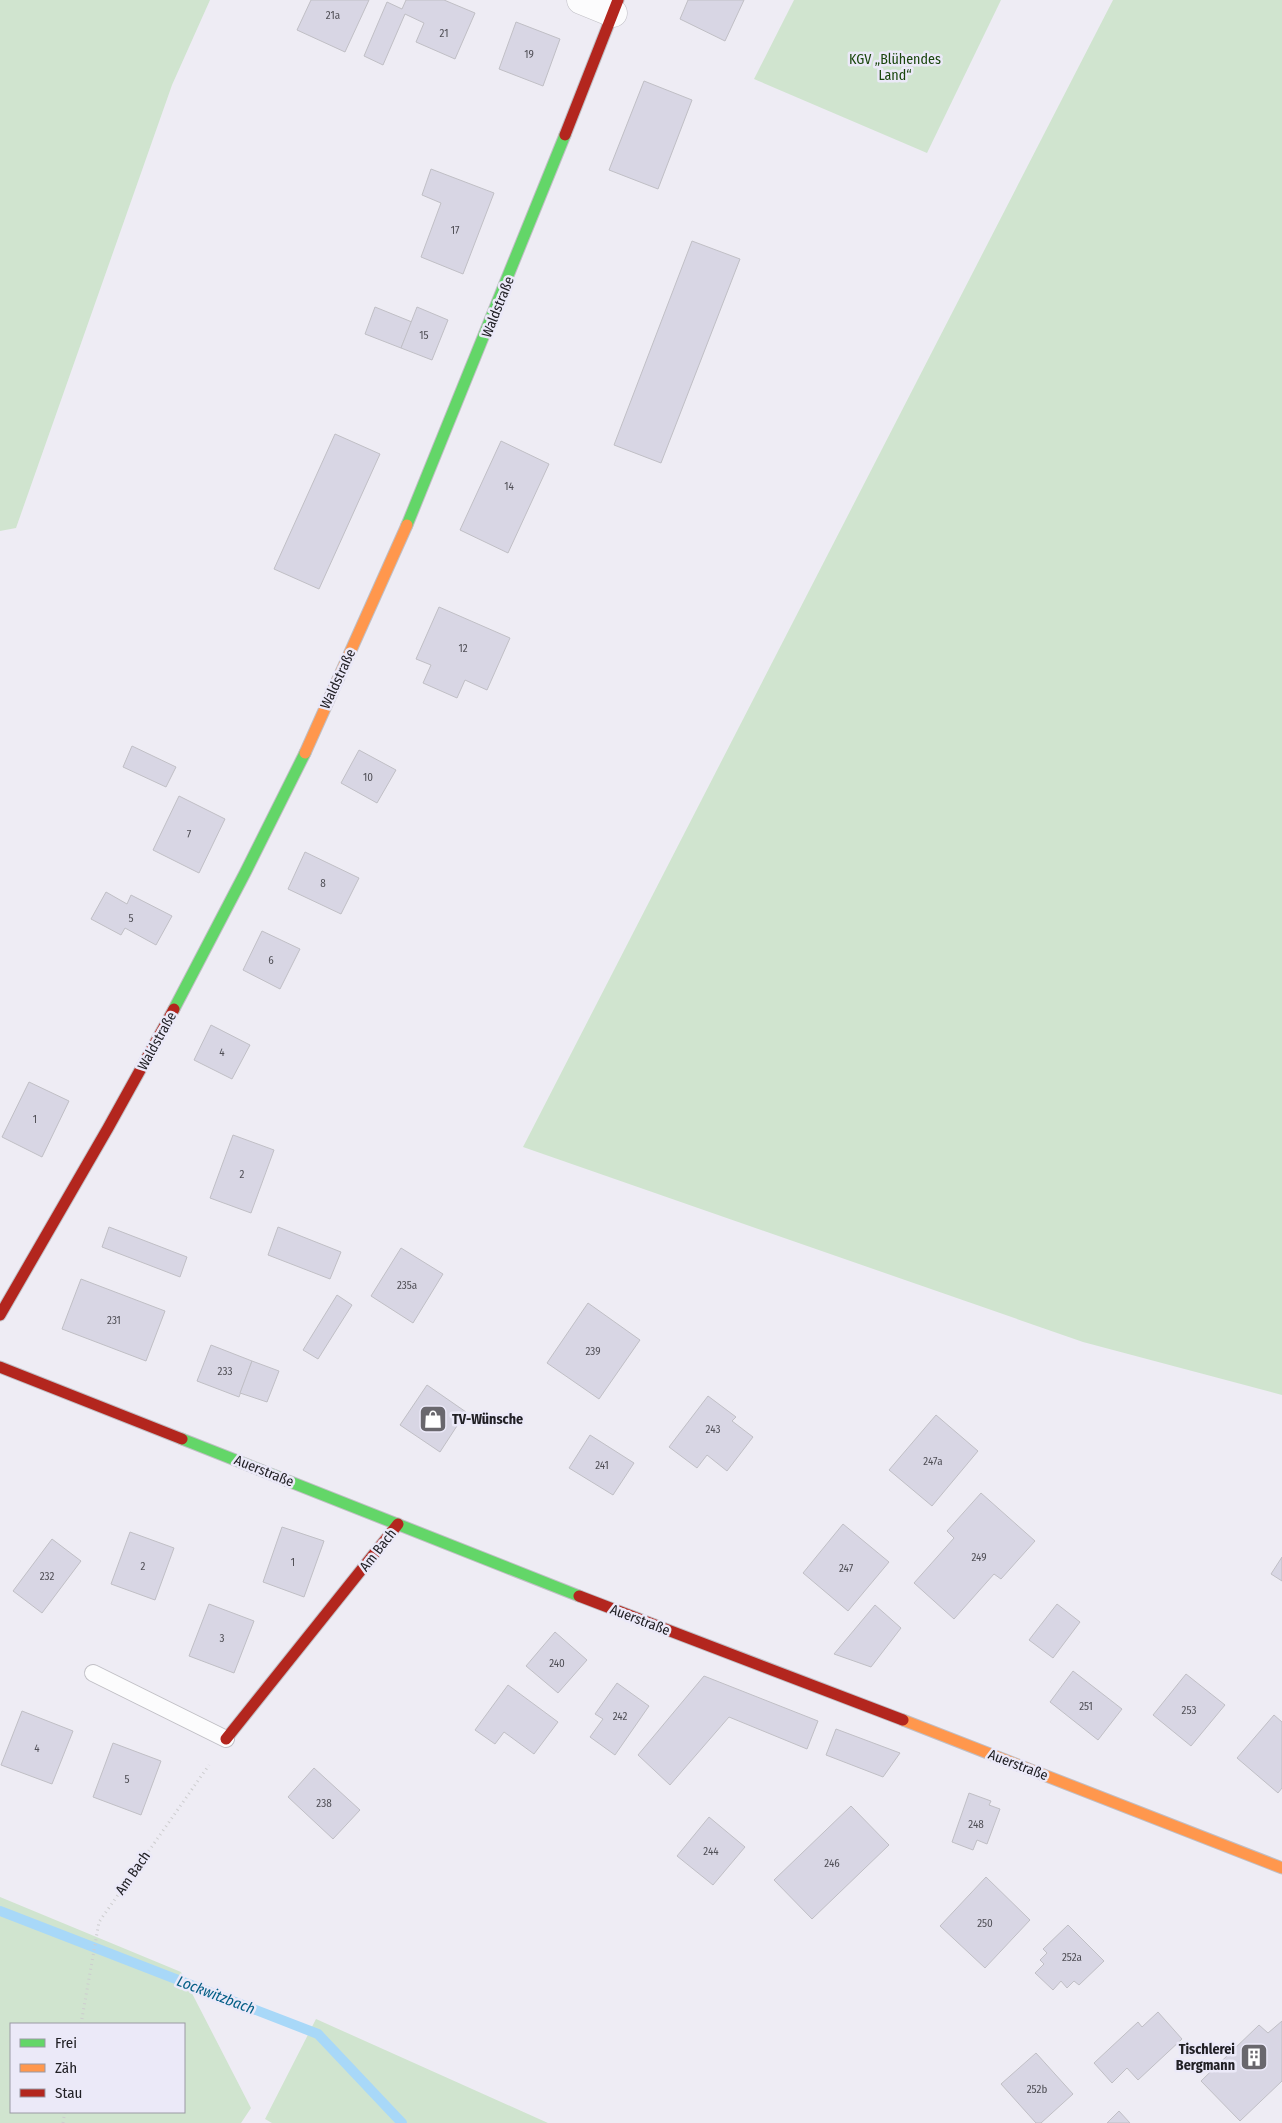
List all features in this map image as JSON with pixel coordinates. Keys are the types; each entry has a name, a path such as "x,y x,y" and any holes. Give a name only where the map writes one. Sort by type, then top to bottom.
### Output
{"street":[{"name":"Waldstraße","path":"0,1315 100,1144 177,1004 278,808 361,630 454,416 615,6 581,0"},
{"name":"Auerstraße","path":"0,1367 534,1579 1026,1767 1282,1868"},
{"name":"Am Bach","path":"226,1740 398,1524"}],"lane":[{"path":"93,1673 226,1740"}],"path":[{"name":"Am Bach","path":"81,2023 99,1922 226,1740"}],"green space":[{"path":"0,0 210,0 172,85 16,528 0,531"},
{"name":"KGV „Blühendes Land“","path":"794,0 1001,0 927,153 754,79"},
{"path":"1113,0 1282,0 1282,1395 1083,1342 523,1147"},
{"path":"0,1897 181,1972 251,2108 241,2123 0,2123"},
{"path":"316,2019 548,2123 272,2123 265,2119"}],"building":[{"path":"311,0 369,0 345,52 297,30"},
{"path":"406,0 444,0 475,13 455,59 416,42 424,23 405,14 383,65 364,56 387,2 402,9"},
{"path":"688,0 744,0 725,41 680,19"},
{"path":"516,22 560,39 543,86 499,69"},
{"path":"644,81 692,100 658,189 609,170"},
{"path":"431,169 494,193 463,274 421,257 441,203 422,195"},
{"path":"692,241 740,259 661,463 614,445"},
{"path":"375,307 412,322 401,348 365,334"},
{"path":"417,307 448,320 432,360 401,348"},
{"path":"335,434 380,454 319,589 274,569"},
{"path":"501,441 549,464 508,553 460,530"},
{"path":"439,607 510,638 487,690 465,680 457,698 423,683 431,665 416,659"},
{"path":"132,746 176,767 166,787 123,767"},
{"path":"359,750 396,770 377,803 341,783"},
{"path":"179,796 225,819 199,873 153,850"},
{"path":"305,852 359,878 341,914 288,889"},
{"path":"106,892 127,904 131,895 172,916 156,945 125,928 121,935 91,919"},
{"path":"262,931 300,949 280,989 243,970"},
{"path":"211,1025 250,1045 232,1079 194,1060"},
{"path":"29,1082 69,1101 42,1157 2,1137"},
{"path":"233,1135 274,1150 251,1213 210,1198"},
{"path":"109,1227 187,1257 180,1277 102,1247"},
{"path":"278,1227 341,1252 330,1279 268,1255"},
{"path":"401,1248 443,1274 413,1323 371,1296"},
{"path":"81,1279 165,1311 146,1361 62,1329"},
{"path":"337,1295 352,1305 318,1359 303,1350"},
{"path":"588,1303 640,1340 599,1399 547,1363"},
{"path":"211,1345 252,1361 239,1397 197,1381"},
{"path":"252,1361 279,1371 267,1402 240,1393"},
{"name":"TV-Wünsche","path":"427,1385 466,1412 440,1452 400,1425"},
{"path":"708,1396 736,1417 732,1421 753,1437 727,1471 707,1455 697,1468 669,1447"},
{"path":"936,1415 978,1451 932,1506 889,1470"},
{"path":"590,1435 634,1463 613,1495 569,1468"},
{"path":"981,1493 1035,1541 1001,1579 994,1574 954,1619 914,1583 954,1538 947,1531"},
{"path":"843,1524 889,1562 848,1611 803,1573"},
{"path":"282,1527 324,1541 304,1597 263,1582"},
{"path":"130,1532 174,1548 155,1600 111,1584"},
{"path":"52,1539 81,1561 42,1613 13,1591"},
{"path":"1282,1557 1282,1581 1271,1574"},
{"path":"209,1604 254,1621 234,1673 189,1656"},
{"path":"1057,1604 1080,1622 1053,1658 1029,1640"},
{"path":"875,1605 901,1628 871,1667 834,1654"},
{"path":"555,1632 587,1660 558,1693 526,1666"},
{"path":"1073,1671 1122,1709 1098,1740 1050,1702"},
{"path":"1186,1674 1225,1705 1191,1746 1153,1715"},
{"path":"704,1676 818,1721 807,1749 729,1717 670,1785 638,1755"},
{"path":"617,1683 649,1706 615,1755 590,1737 603,1719 595,1714"},
{"path":"508,1685 558,1722 534,1754 504,1732 495,1744 475,1730"},
{"path":"22,1711 73,1731 52,1784 1,1765"},
{"path":"1274,1715 1282,1722 1282,1788 1278,1793 1237,1758"},
{"path":"836,1729 900,1753 883,1777 826,1755"},
{"path":"113,1743 161,1761 141,1815 93,1797"},
{"path":"314,1768 360,1810 333,1839 288,1797"},
{"path":"969,1793 991,1801 989,1805 1000,1809 987,1844 977,1840 973,1850 952,1842"},
{"path":"851,1806 889,1845 812,1919 774,1880"},
{"path":"709,1817 745,1847 713,1885 677,1856"},
{"path":"986,1877 1030,1920 985,1968 940,1926"},
{"path":"1068,1925 1104,1961 1079,1985 1074,1981 1067,1988 1061,1981 1053,1990 1035,1973 1044,1964 1040,1960 1047,1953 1043,1949"},
{"path":"1158,2012 1182,2039 1138,2080 1127,2068 1112,2083 1094,2063 1138,2022 1142,2027"},
{"name":"Tischlerei Bergmann","path":"1282,2021 1282,2081 1240,2121 1201,2081 1259,2025 1268,2033"},
{"path":"1036,2053 1073,2094 1041,2123 1036,2123 1001,2084"},
{"path":"1119,2111 1130,2123 1107,2123"}],"waterway":[{"name":"Lockwitzbach","path":"0,1911 318,2034 402,2123"}],"traffic: fast":[{"path":"407,525 565,135"},
{"path":"174,1009 305,753"},
{"path":"182,1439 579,1596"}],"traffic: slow":[{"path":"305,753 407,525"},
{"path":"903,1720 1282,1868"}],"traffic: jam":[{"path":"565,135 618,0"},
{"path":"0,1315 174,1009"},
{"path":"0,1367 182,1439"},
{"path":"226,1739 398,1524"},
{"path":"579,1596 903,1720"}],"place":[{"name":"TV-Wünsche","path":"433,1419"},
{"name":"Tischlerei Bergmann","path":"1254,2057"}]}
